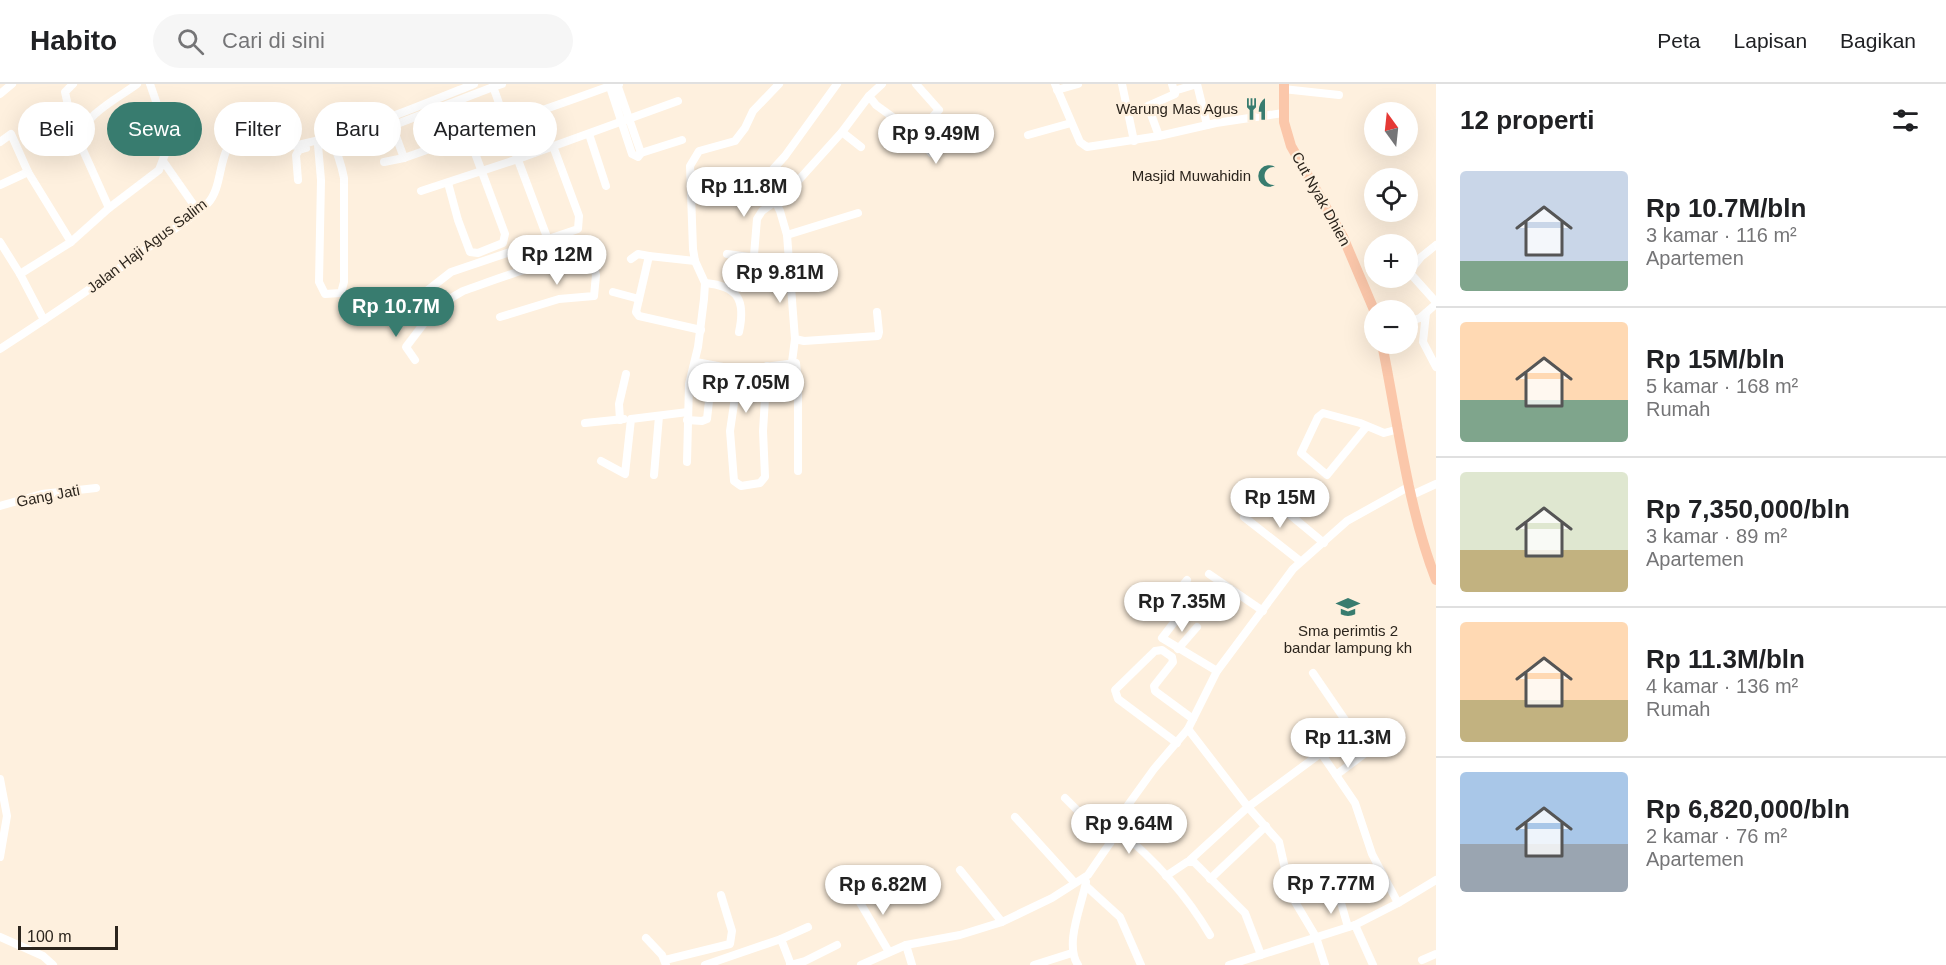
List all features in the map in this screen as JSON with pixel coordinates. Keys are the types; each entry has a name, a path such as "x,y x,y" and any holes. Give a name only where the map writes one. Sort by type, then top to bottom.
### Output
{"main road":[{"name":"Cut Nyak Dhien","path":"1284,87 1285,131 1291,146 1343,237 1370,300"},
{"path":"1384,354 1411,491 1423,541 1436,580"}],"street":[{"path":"0,94 12,84"},
{"path":"58,84 65,92 67,102"},
{"path":"65,92 74,84"},
{"path":"95,115 136,84"},
{"path":"20,273 71,242 159,170 168,136 150,84"},
{"name":"Jalan Haji Agus Salim","path":"401,112 474,84"},
{"path":"687,462 689,384 696,362 705,283 695,261 690,166 699,151 735,141 745,128 753,111 779,84"},
{"path":"792,362 795,339 787,235 776,202 764,179 785,156 837,84"},
{"path":"727,254 750,257 754,255 757,219 762,211 788,193 842,132 868,96 882,84"},
{"path":"916,84 939,110 916,134"},
{"path":"1078,84 1056,87 1083,147 1134,141 1207,125 1283,113"},
{"path":"1122,84 1134,141"},
{"path":"1159,136 1149,106 1172,96 1173,87 1197,84 1207,125"},
{"path":"557,106 615,85 634,157 682,140"},
{"path":"404,158 394,126 498,86 501,102"},
{"path":"1284,87 1338,95"},
{"path":"868,96 876,105 916,134 931,153 958,130"},
{"path":"557,145 678,101"},
{"path":"1028,135 1071,123"},
{"path":"842,132 861,147"},
{"path":"0,142 11,134 28,172 71,242"},
{"path":"589,134 606,186"},
{"name":"Jalan Haji Agus Salim","path":"0,349 111,275 198,211 209,201 214,192 225,155 236,139 244,135 254,135 287,146 314,142"},
{"path":"298,180 295,159 297,152 314,146"},
{"path":"384,162 413,155"},
{"path":"84,156 110,208"},
{"path":"319,156 321,180 318,278 321,289 330,295 341,293 344,282 344,178 337,156"},
{"path":"448,183 468,249 472,254 500,246 506,239 476,156"},
{"path":"517,156 556,261"},
{"path":"421,191 526,156"},
{"path":"428,318 419,309 416,301 444,275 579,230 581,222 557,156"},
{"path":"163,161 198,211"},
{"path":"0,185 28,172"},
{"path":"787,235 858,213"},
{"path":"0,242 20,273 44,320"},
{"path":"1418,319 1436,303 1409,272 1421,257 1436,245"},
{"path":"631,259 638,254 695,261"},
{"path":"649,256 636,312 639,316 701,330"},
{"path":"415,360 406,347 428,318 463,291 556,261 585,261 594,267 596,275 594,296 559,299 500,317"},
{"path":"705,283 726,286 736,296 743,316 739,333"},
{"path":"613,292 639,299"},
{"path":"795,339 804,341 878,336 877,312"},
{"path":"1426,313 1423,342 1436,367"},
{"path":"696,362 739,370 796,363 798,368 798,471"},
{"path":"739,370 730,444 734,481 741,486 760,483 765,477 763,431 767,366"},
{"path":"620,420 619,404 626,374"},
{"path":"585,423 659,416 688,416 702,421 707,419 710,401"},
{"path":"1367,426 1327,475 1301,453 1318,417 1323,413 1367,426 1384,433 1399,429"},
{"path":"654,474 659,416"},
{"path":"601,461 622,474 627,472 631,418"},
{"path":"1078,965 1072,952 1078,911 1088,875 1110,843 1128,805 1154,769 1188,729 1217,671 1300,561 1324,543 1347,521 1411,491 1436,484"},
{"name":"Gang Jati","path":"0,506 42,494 96,488"},
{"path":"1271,499 1324,543"},
{"path":"1244,518 1300,561"},
{"path":"1209,574 1263,611"},
{"path":"1187,580 1174,596 1182,607 1182,612 1162,638 1217,671"},
{"path":"1178,649 1197,627"},
{"path":"1177,743 1118,699 1115,690 1155,651 1162,650 1172,657 1173,662 1154,686 1155,691 1193,719"},
{"path":"1313,673 1367,752"},
{"path":"1188,729 1282,849 1294,903 1316,937 1325,965"},
{"path":"1336,775 1384,740"},
{"path":"1166,876 1190,860 1248,807 1318,754 1324,755 1355,802 1372,854 1398,903"},
{"path":"0,779 7,816 0,857"},
{"path":"1065,798 1110,843"},
{"path":"1015,818 1074,882"},
{"path":"1209,879 1266,826"},
{"path":"1116,828 1150,857 1200,918 1210,935"},
{"path":"1190,860 1245,913 1261,955"},
{"path":"960,870 1002,922"},
{"path":"861,965 906,945 960,935 1002,922 1052,898 1088,875"},
{"path":"1229,965 1352,926 1398,903 1436,880"},
{"path":"1086,886 1120,916 1142,965"},
{"path":"855,894 889,952"},
{"path":"646,938 666,963 730,944 732,931 721,895"},
{"path":"1339,896 1372,965"},
{"path":"705,965 781,939 808,927"},
{"path":"0,937 43,956 53,965"},
{"path":"781,939 791,965 807,963 837,945"},
{"path":"906,945 912,965"},
{"path":"1034,965 1054,961 1072,952"},
{"path":"1422,960 1436,954"}],"place":[{"name":"Warung Mas Agus","path":"1256,109"},
{"name":"Masjid Muwahidin","path":"1269,176"},
{"name":"Sma perimtis 2 bandar lampung kh","path":"1348,607"}]}
